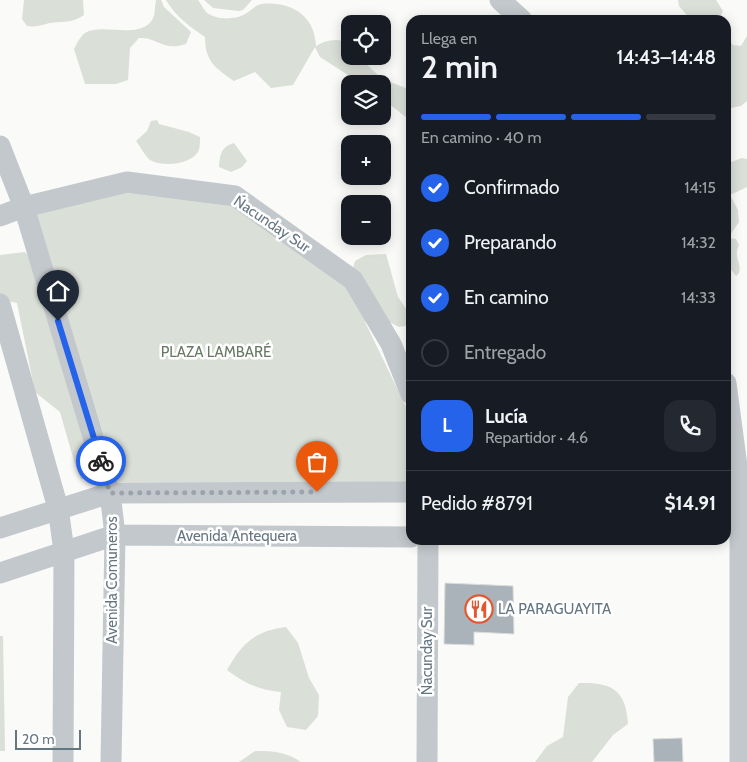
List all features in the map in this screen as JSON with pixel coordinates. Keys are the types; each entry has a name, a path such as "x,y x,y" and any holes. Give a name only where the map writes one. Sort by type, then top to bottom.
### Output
{"street":[{"path":"500,0 516,15"},
{"name":"Avenida Comuneros","path":"0,146 24,207 110,493 115,535 111,762"},
{"name":"Ńacunday Sur","path":"0,216 24,207 127,182 235,196 353,280 391,344 406,382"},
{"path":"0,304 58,508 64,551 63,762"},
{"path":"731,427 738,489 740,762"},
{"path":"0,528 110,493 406,492"},
{"name":"Avenida Antequera","path":"0,573 115,535 406,536"},
{"name":"Ńacunday Sur","path":"427,762 428,545"}],"green space":[{"path":"24,0 83,0 84,15 69,21 27,26 22,19"},
{"path":"156,0 161,0 164,7 191,32 186,44 172,46 146,38 139,38 130,48 128,80 116,84 85,84 74,49 82,36 93,30 133,30 142,28 149,24 154,16"},
{"path":"166,0 198,0 207,13 216,17 226,18 241,16 262,4 282,5 299,12 306,18 315,35 316,46 324,42 341,40 341,65 367,65 378,75 348,75 320,57 315,47 293,85 271,88 255,72 234,81 212,63 205,45 205,37 179,16"},
{"path":"204,0 252,0 243,10 239,11 213,8"},
{"path":"678,0 716,0 723,11 721,15 687,15 679,6"},
{"path":"747,36 747,101 741,106 731,108 731,43 741,46"},
{"path":"391,82 406,88 406,117 391,105"},
{"path":"157,120 159,124 200,137 198,152 189,160 175,164 161,164 150,160 136,141 147,131 151,121"},
{"path":"234,143 247,161 242,167 231,172 219,167 219,162 224,149"},
{"path":"742,158 747,159 747,187 731,195 731,162"},
{"name":"PLAZA LAMBARÉ","path":"130,190 236,207 350,278 355,261 366,255 386,254 398,297 406,309 406,326 399,327 385,320 365,322 406,407 406,483 118,482 36,212"},
{"path":"731,197 738,210 739,222 731,234"},
{"path":"731,238 736,239 739,245 737,257 740,269 736,276 731,270"},
{"path":"25,252 37,266 94,471 91,476 81,479 60,412 35,392 17,303 0,299 0,255"},
{"path":"286,627 298,643 309,678 319,695 318,716 306,730 287,727 279,710 281,692 252,685 227,670 238,652 250,640 266,632"},
{"path":"0,636 3,636 5,751 0,751"},
{"path":"579,683 600,684 615,690 624,703 628,724 613,735 592,762 535,762 547,746 563,737 568,697"},
{"path":"255,751 280,753 301,762 239,762"}],"building":[{"name":"LA PARAGUAYITA","path":"445,583 513,586 514,634 474,632 474,645 444,644"},
{"path":"682,738 683,762 654,762 653,739"}],"way so far":[{"path":"101,461 110,493 317,492"}],"place":[{"name":"LA PARAGUAYITA","path":"479,609"}],"route":[{"path":"58,321 101,461"}]}
